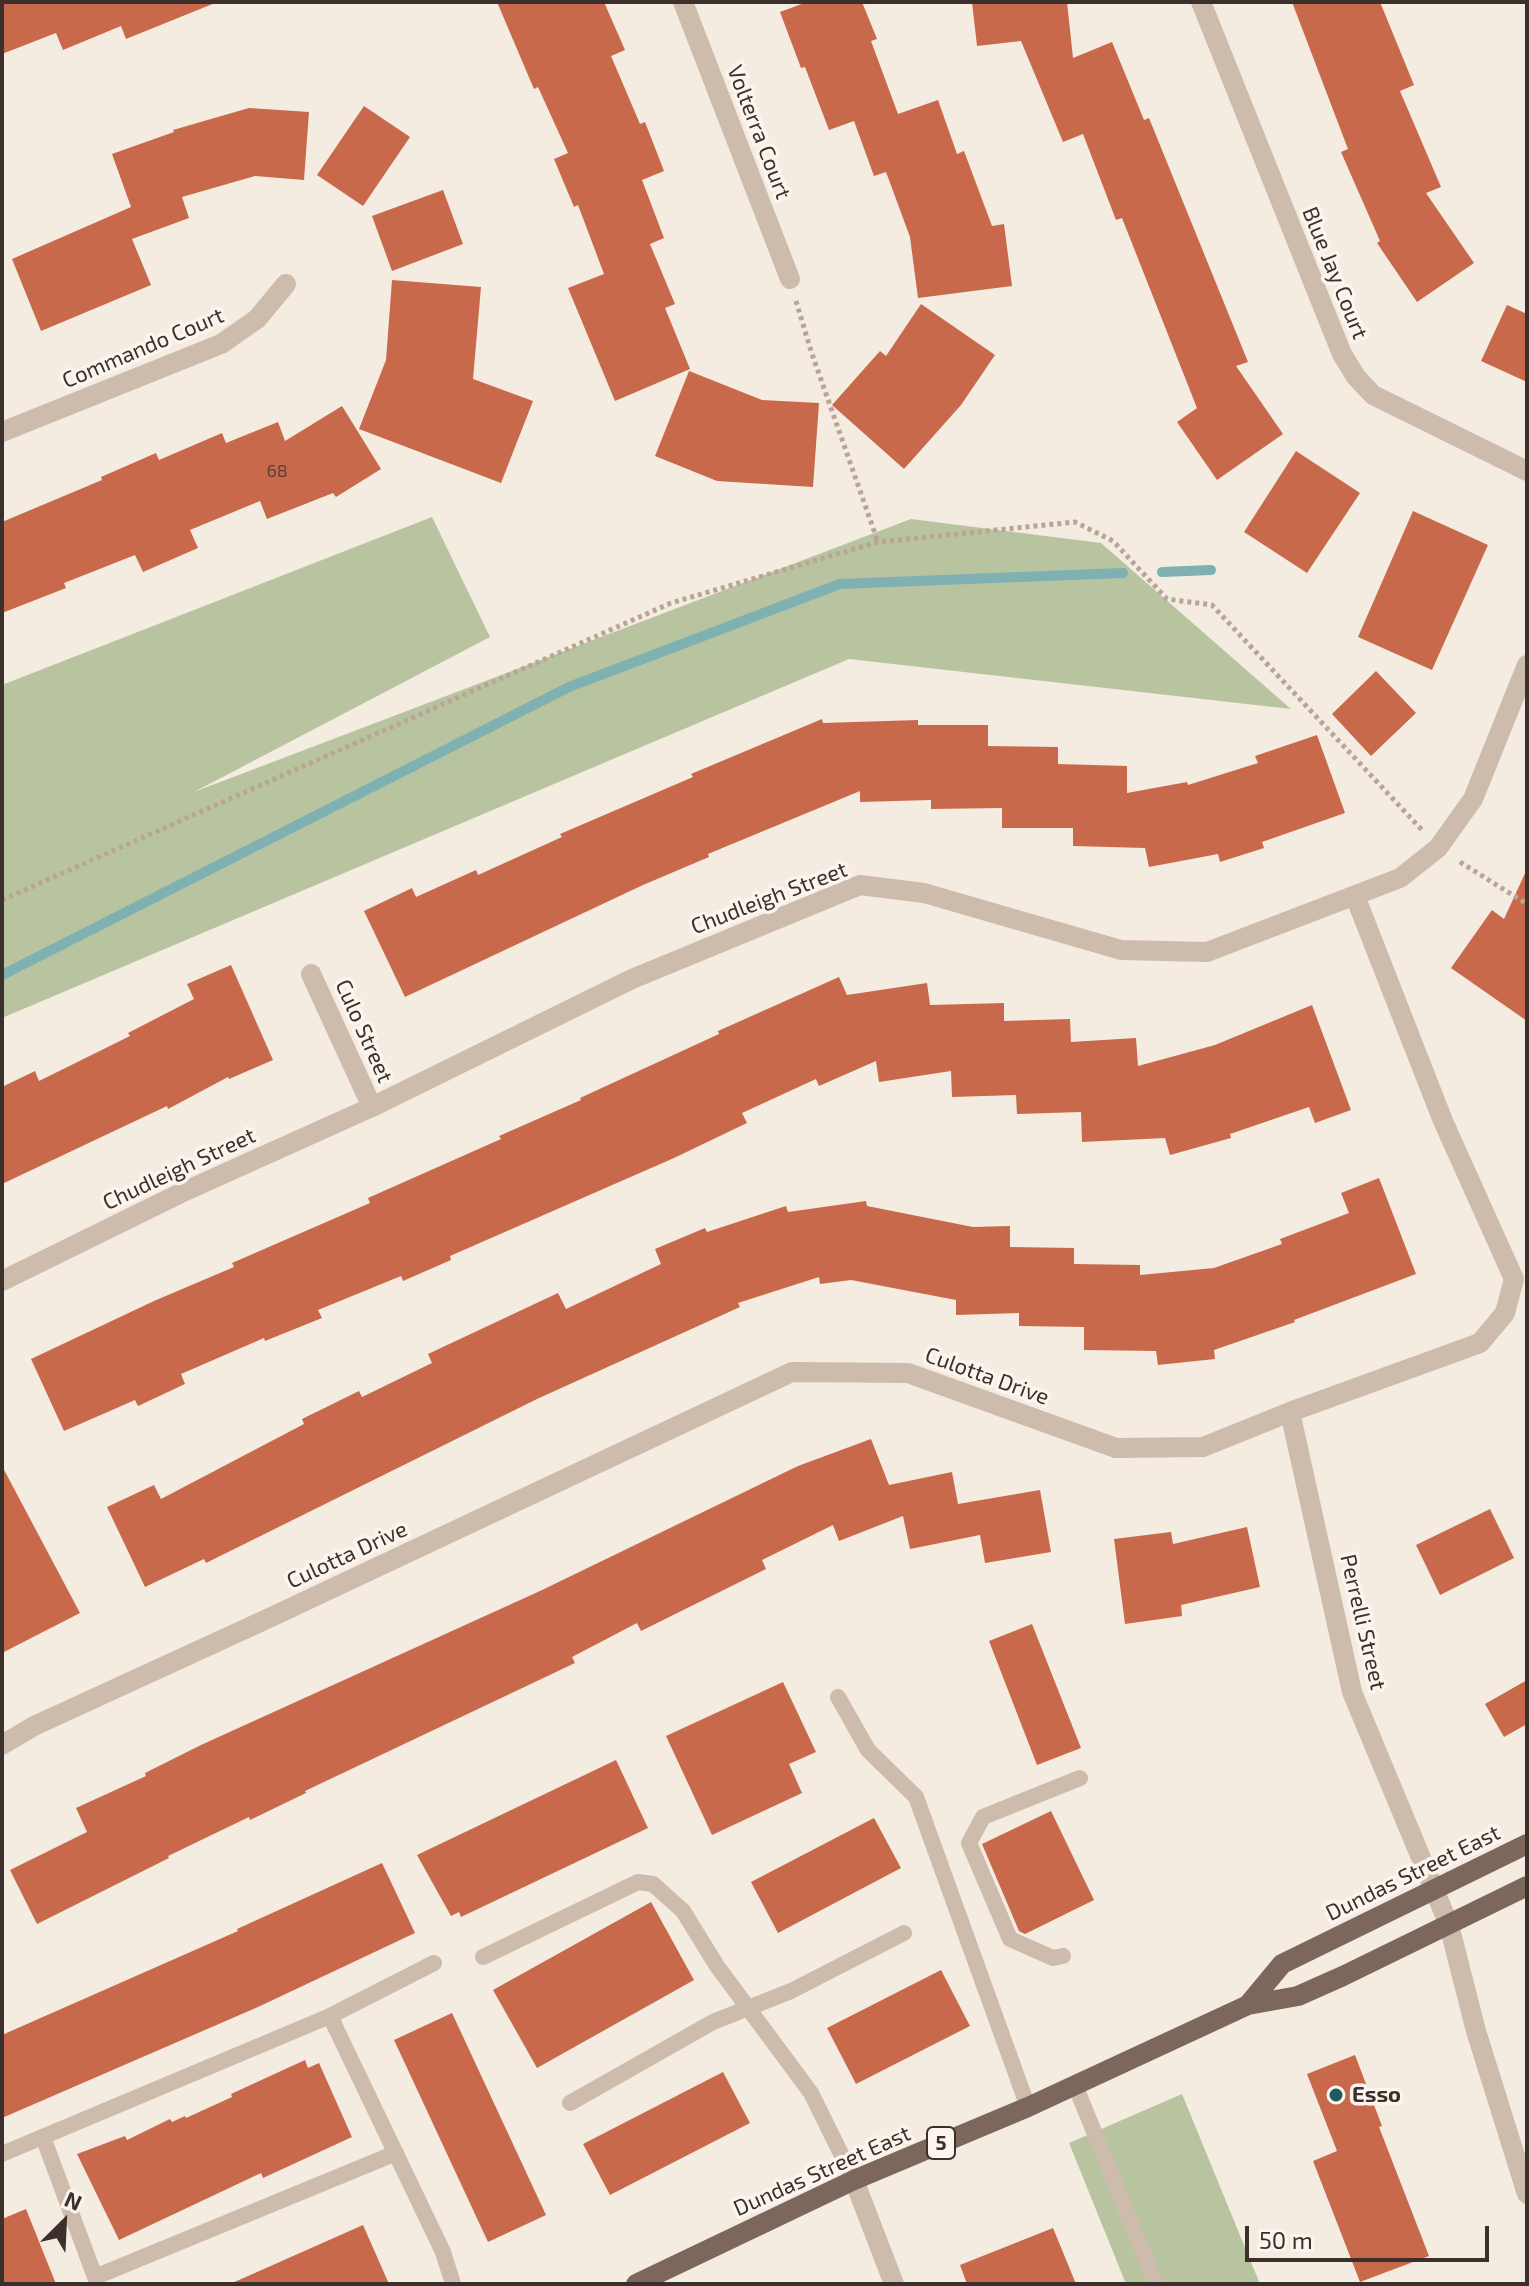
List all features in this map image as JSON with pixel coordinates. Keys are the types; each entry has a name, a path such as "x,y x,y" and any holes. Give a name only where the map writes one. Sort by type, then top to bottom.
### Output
{"main road":[{"name":"Dundas Street East","path":"1248,2005 1282,1964 1527,1844"},
{"name":"Dundas Street East","path":"636,2284 854,2180 1028,2107 1248,2005 1298,1996 1527,1886"}],"street":[{"name":"Volterra Court","path":"683,2 790,279"},
{"name":"Blue Jay Court","path":"1201,2 1342,354 1356,377 1373,395 1527,471"},
{"name":"Commando Court","path":"2,432 221,344 257,319 286,284"},
{"name":"Chudleigh Street","path":"2,1281 181,1193 372,1107 632,979 860,885 924,893 1121,950 1207,952 1400,878 1438,848 1473,799 1527,665"},
{"name":"Culotta Drive","path":"2,1745 34,1726 792,1372 908,1373 1116,1448 1203,1447 1480,1343 1505,1313 1514,1279 1443,1121 1355,896"},
{"name":"Culo Street","path":"311,974 372,1107"},
{"name":"Perrelli Street","path":"1290,1412 1352,1692 1449,1925 1476,2031 1527,2194"},
{"path":"854,2180 894,2284"}],"lane":[{"path":"838,1697 868,1750 916,1797 1028,2107"},
{"path":"1063,1956 1053,1958 1010,1939 969,1843 983,1817 1080,1778"},
{"path":"483,1957 638,1882 653,1884 683,1911 717,1966 811,2093 854,2180"},
{"path":"570,2103 713,2022 791,1991 904,1933"},
{"path":"2,2154 330,2016 434,1963"},
{"path":"330,2016 443,2252 453,2284"},
{"path":"1075,2085 1156,2284"},
{"path":"43,2137 96,2281 396,2153"}],"path":[{"path":"790,279 811,351 878,542"},
{"path":"2,900 671,603 878,542 1075,522 1113,541 1167,599 1212,605 1438,848 1527,904"}],"green space":[{"path":"432,517 490,637 194,792 911,519 1101,543 1291,709 849,659 2,1018 2,685"},
{"path":"1182,2094 1260,2284 1126,2284 1069,2143"}],"building":[{"path":"2,2 215,3 126,39 121,26 63,50 56,33 2,54"},
{"path":"497,2 604,2 625,50 611,56 640,124 645,122 664,171 642,180 664,238 650,244 675,304 665,308 690,369 615,401 568,288 604,274 578,205 574,207 554,159 568,153 538,87 534,89"},
{"path":"807,2 862,2 877,39 871,41 898,114 938,100 957,154 964,151 992,226 1004,224 1012,286 918,298 910,237 886,172 874,176 854,121 829,130 780,12"},
{"path":"972,2 1067,2 1073,58 1112,42 1144,120 1149,118 1248,362 1236,366 1283,434 1217,480 1177,422 1197,408 1122,218 1116,220 1083,134 1063,142 1021,41 977,46"},
{"path":"1292,2 1380,2 1414,85 1400,91 1441,187 1426,193 1474,263 1417,302 1377,243 1380,241 1341,152 1348,149"},
{"path":"364,106 410,137 363,206 317,175"},
{"path":"249,108 309,112 304,180 255,176 182,197 189,218 132,239 151,285 41,331 12,259 131,207 112,154 173,130"},
{"path":"443,190 463,244 392,271 372,216"},
{"path":"392,280 481,287 473,379 533,401 501,483 359,429 386,360"},
{"path":"921,304 995,355 961,405 904,469 832,405 880,351 886,356"},
{"path":"1507,305 1527,314 1527,382 1481,361"},
{"path":"689,371 762,400 819,403 813,487 717,481 655,456"},
{"path":"342,406 381,469 336,497 333,493 267,519 260,501 190,530 198,548 143,572 135,555 64,583 66,588 2,613 2,522 102,480 101,477 156,453 159,460 222,433 226,443 278,422 285,441"},
{"path":"1296,451 1360,493 1307,573 1244,532"},
{"path":"1413,511 1488,545 1432,670 1358,637"},
{"path":"1376,671 1416,713 1371,756 1332,714"},
{"path":"822,719 823,723 918,720 918,725 988,725 988,746 1058,747 1058,764 1127,766 1127,793 1187,782 1188,785 1258,763 1255,756 1317,735 1345,813 1262,842 1264,848 1220,862 1218,854 1149,867 1145,848 1073,846 1073,828 1002,828 1002,808 931,809 931,800 860,802 860,791 708,854 709,857 405,997 364,911 412,888 416,897 476,870 478,875 562,837 560,834 693,777 691,774"},
{"path":"1527,869 1527,1021 1451,968 1492,910 1504,919"},
{"path":"231,965 273,1060 228,1077 168,1109 167,1106 2,1184 2,1087 35,1071 39,1081 130,1036 128,1033 194,999 187,984"},
{"path":"839,977 847,995 927,983 930,1005 1004,1003 1004,1021 1070,1019 1071,1042 1136,1038 1138,1066 1215,1045 1312,1005 1351,1110 1315,1123 1309,1107 1230,1134 1231,1138 1170,1155 1165,1138 1082,1142 1081,1112 1017,1114 1016,1095 952,1097 951,1071 879,1082 876,1061 819,1086 816,1079 742,1113 747,1123 674,1158 450,1256 451,1260 403,1281 401,1276 318,1310 322,1318 265,1341 264,1338 181,1374 185,1384 138,1406 135,1400 64,1431 31,1359 234,1267 232,1263 370,1203 368,1198 501,1139 499,1136"},
{"path":"1379,1178 1416,1274 1214,1350 1215,1359 1158,1365 1156,1351 1084,1350 1084,1327 1019,1326 1019,1313 956,1315 956,1300 851,1280 820,1284 819,1277 738,1303 740,1307 537,1399 206,1563 204,1559 145,1587 107,1507 154,1485 161,1499 304,1424 302,1419 359,1391 362,1397 432,1363 428,1354 558,1293 566,1309 661,1264 655,1249 705,1228 707,1232 786,1206 788,1212 866,1201 867,1206 973,1227 1010,1226 1010,1247 1074,1248 1074,1264 1140,1265 1140,1275 1214,1268 1282,1244 1280,1239 1349,1213 1341,1193"},
{"path":"871,1439 889,1485 952,1472 958,1504 1040,1490 1051,1552 985,1563 980,1535 910,1549 903,1516 839,1541 833,1525 762,1560 766,1569 641,1631 637,1623 572,1657 575,1663 250,1820 249,1817 168,1856 37,1924 10,1870 87,1832 76,1808 146,1776 145,1773 201,1745 540,1591 798,1466"},
{"path":"2,1466 80,1613 2,1653"},
{"path":"1490,1509 1514,1558 1440,1595 1416,1545"},
{"path":"1247,1527 1260,1587 1181,1605 1182,1616 1125,1624 1114,1539 1171,1532 1173,1544"},
{"path":"1032,1624 1081,1748 1037,1765 989,1641"},
{"path":"1527,1680 1527,1724 1504,1737 1485,1704"},
{"path":"783,1682 816,1752 789,1764 802,1793 712,1835 666,1736"},
{"path":"616,1760 648,1828 461,1917 459,1912 451,1916 417,1855"},
{"path":"1051,1811 1094,1900 1025,1934 1019,1931 982,1844"},
{"path":"874,1818 901,1868 778,1933 751,1882"},
{"path":"382,1863 415,1933 258,2007 2,2118 2,2035 238,1931"},
{"path":"651,1902 694,1980 537,2068 493,1990"},
{"path":"941,1970 970,2026 856,2084 827,2028"},
{"path":"452,2013 546,2215 488,2242 394,2040"},
{"path":"1355,2055 1429,2256 1360,2282 1313,2161 1337,2151 1307,2074"},
{"path":"305,2060 308,2068 319,2063 352,2137 263,2178 261,2173 119,2240 77,2154 125,2136 127,2140 170,2119 172,2122 186,2118"},
{"path":"723,2072 750,2123 610,2195 583,2144"},
{"path":"26,2209 56,2284 2,2284 2,2219"},
{"path":"363,2225 389,2284 230,2284"},
{"path":"1053,2228 1076,2284 967,2284 960,2265"}],"waterway":[{"path":"1162,572 1211,570"},
{"path":"2,975 569,687 840,584 1123,573"}],"place":[{"name":"Esso","path":"1336,2095"}]}
